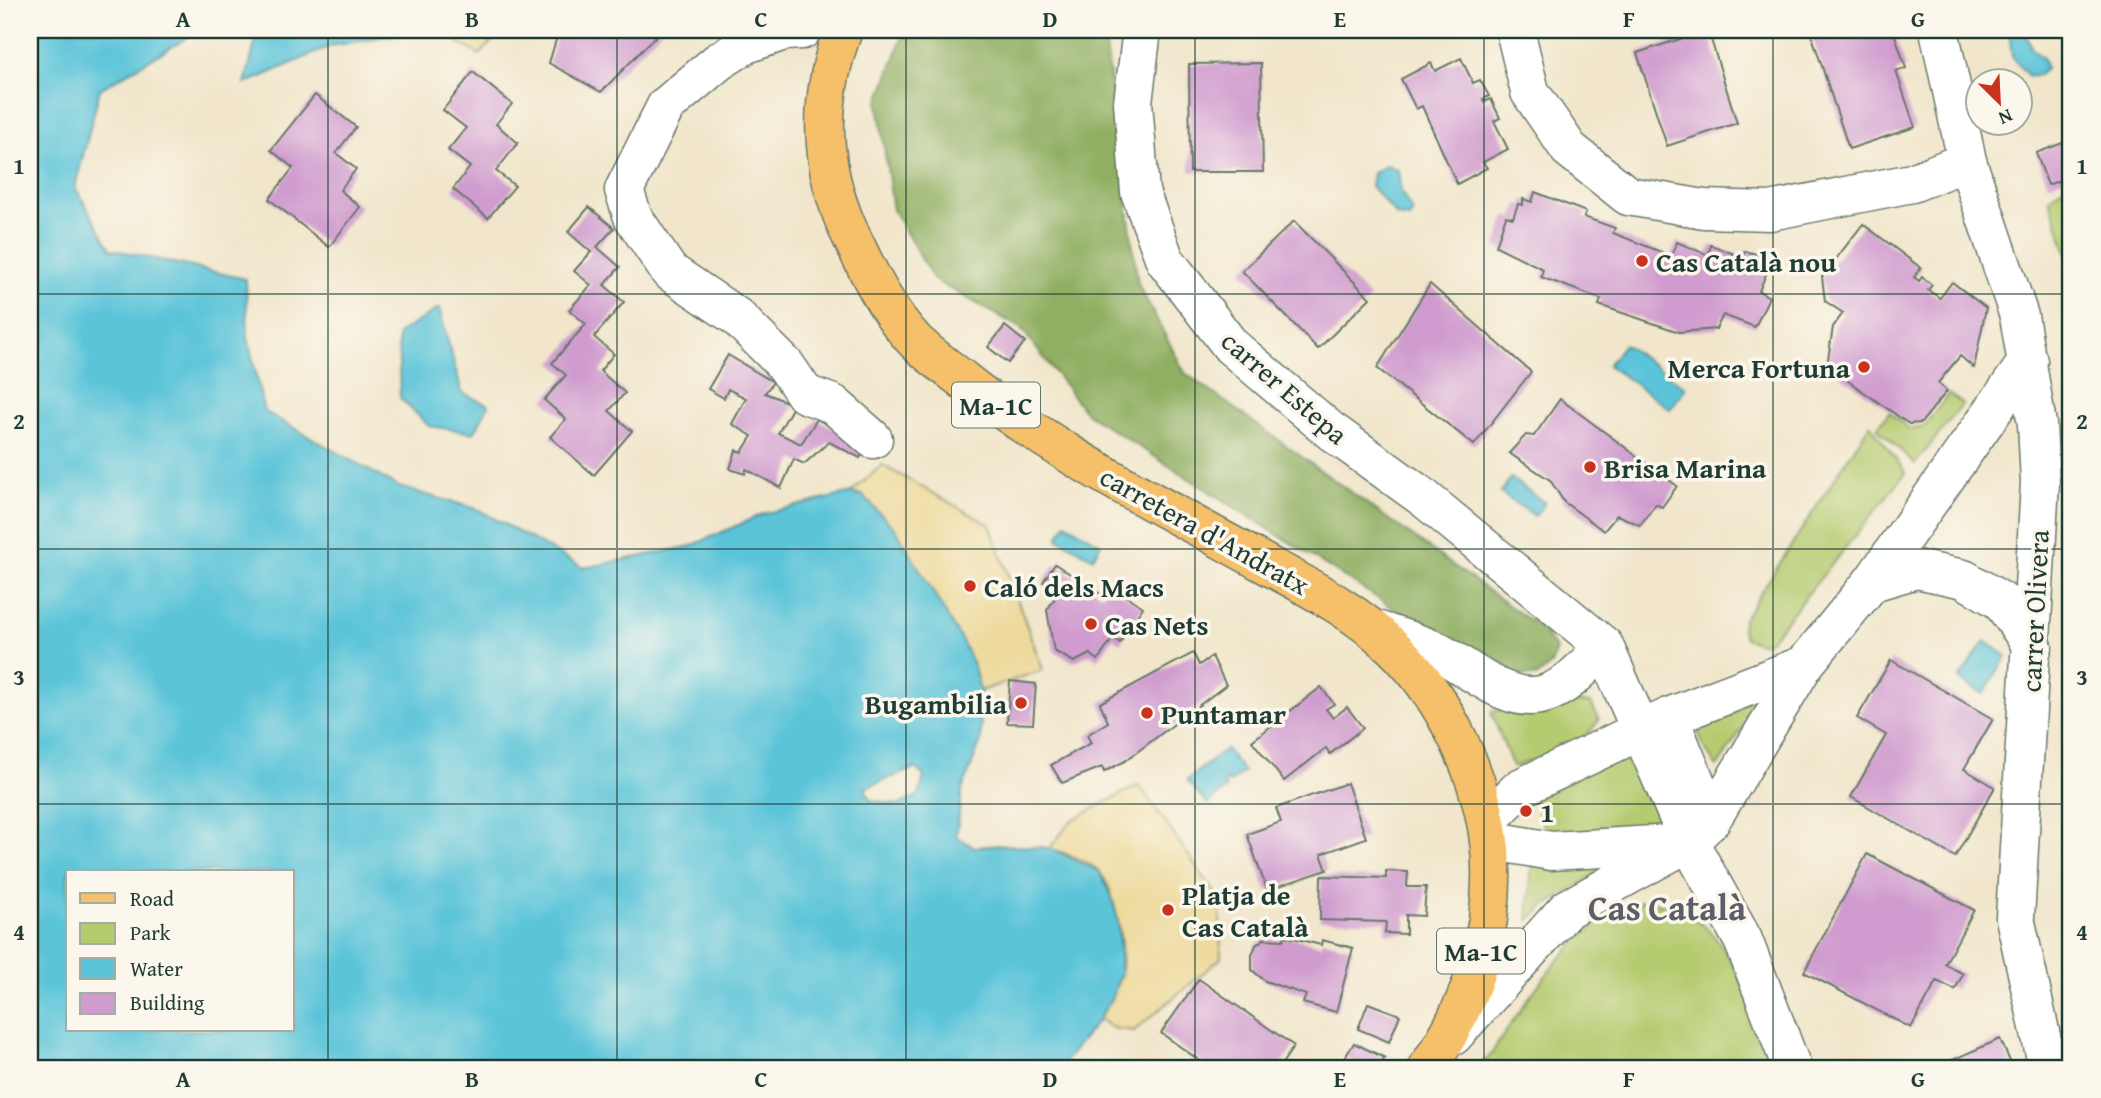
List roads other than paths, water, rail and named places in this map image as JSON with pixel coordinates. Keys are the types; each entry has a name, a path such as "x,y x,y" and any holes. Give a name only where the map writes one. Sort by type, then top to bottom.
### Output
{"main road":[{"name":"carretera d'Andratx","path":"832,31 823,144 827,166 846,228 876,287 895,317 918,343 983,396 1057,447 1328,598 1373,629 1415,671 1449,723 1488,830 1491,901 1477,972 1433,1061"}],"street":[{"path":"802,30 784,31 746,44 718,62 666,106 624,190 633,217 669,271 737,317 786,366 805,394 833,404 873,439"},
{"name":"carrer Estepa","path":"1142,30 1133,102 1140,192 1166,260 1231,346 1331,431 1424,498 1604,646"},
{"path":"1515,30 1530,92 1561,138 1569,149 1628,196 1704,209 1770,211 1912,183 1967,161"},
{"name":"carrer Olivera","path":"1939,30 1967,161 2019,316 2037,424 2040,483 2033,647 2015,918 2048,1068"},
{"path":"1433,1061 1545,929 1567,909 1700,831 1804,665 1872,582 2028,361"},
{"path":"1872,582 1916,569 1964,579 2001,601 2033,647"},
{"path":"1373,629 1434,650 1515,695 1541,695 1558,687 1574,677 1604,646 1654,723 1700,831 1792,1068"},
{"path":"1700,831 1611,850 1551,851 1488,830 1520,788 1654,723 1804,665"}],"water":[{"path":"30,30 200,30 100,89 75,187 111,249 246,279 248,338 264,411 399,487 477,509 584,568 691,546 763,514 851,493 862,495 897,531 962,641 974,667 980,691 981,741 962,790 956,836 974,847 1000,845 1050,848 1099,871 1112,897 1118,921 1121,973 1112,997 1099,1019 1060,1068 30,1068","holes":["915,768 924,776 919,795 899,805 870,800 865,788"]},
{"path":"258,30 423,30 331,46 245,84"},
{"path":"2009,30 2024,30 2032,49 2044,59 2046,69 2035,75 2035,66 2020,66 2012,57"},
{"path":"1386,165 1398,170 1401,192 1413,213 1409,218 1397,216 1371,186 1373,173"},
{"path":"439,308 462,393 489,405 474,433 429,426 400,398 398,334"},
{"path":"1624,344 1686,388 1670,409 1608,365"},
{"path":"1511,478 1545,503 1535,516 1500,493"},
{"path":"1066,523 1101,544 1093,558 1058,538"},
{"path":"1985,641 2007,656 1983,694 1959,679"},
{"path":"1226,749 1244,772 1229,783 1226,780 1223,783 1227,788 1207,804 1187,780"}],"place":[{"name":"Cas Català nou","path":"1642,261"},
{"name":"Merca Fortuna","path":"1864,367"},
{"name":"Brisa Marina","path":"1590,467"},
{"name":"Caló dels Macs","path":"970,586"},
{"name":"Cas Nets","path":"1091,624"},
{"name":"Bugambilia","path":"1021,703"},
{"name":"Puntamar","path":"1147,713"},
{"name":"1","path":"1526,811"},
{"name":"Platja de Cas Català","path":"1168,910"}],"district":[{"name":"Cas Català","path":"1667,907"}]}
